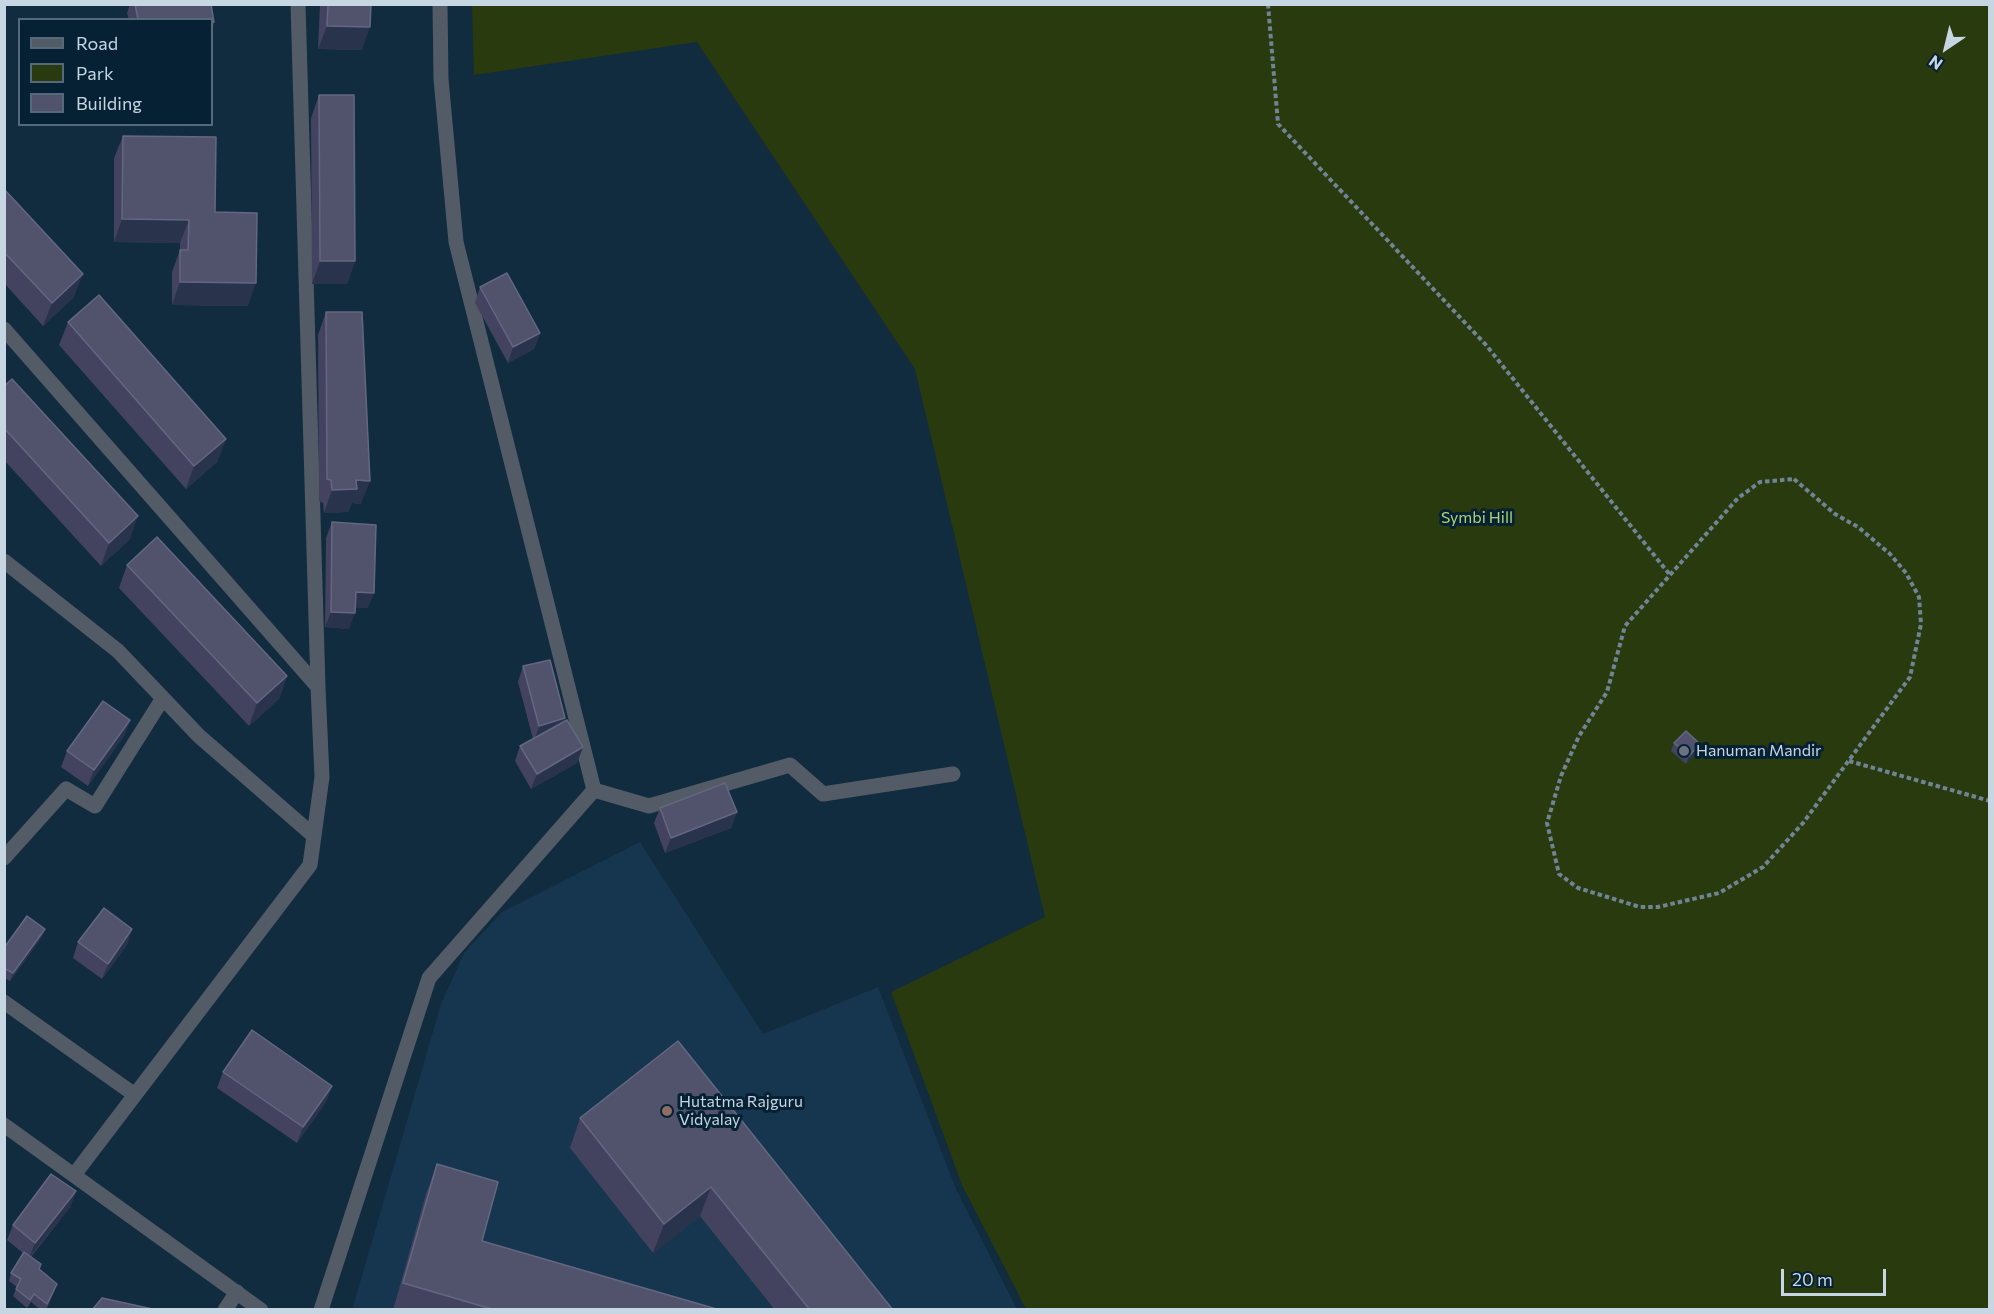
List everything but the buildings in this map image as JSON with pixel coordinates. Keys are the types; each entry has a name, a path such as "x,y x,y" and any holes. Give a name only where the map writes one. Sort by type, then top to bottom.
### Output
{"street":[{"path":"74,1175 310,865 322,777 298,4"},
{"path":"440,4 441,79 456,242 594,790"},
{"path":"4,329 318,687"},
{"path":"4,561 117,651 199,736 314,836"},
{"path":"4,858 66,789 95,806 163,698"},
{"path":"594,790 649,806 790,765 823,794 953,774"},
{"path":"321,1310 429,978 594,790"},
{"path":"4,1002 135,1095"},
{"path":"4,1125 261,1310"},
{"path":"225,1310 237,1292"}],"path":[{"path":"1268,4 1278,124 1486,345 1670,575"},
{"path":"1794,479 1835,514 1858,527 1890,554 1906,573 1919,597 1921,624 1910,676 1849,761 1803,823 1763,867 1719,893 1658,907 1640,907 1578,888 1559,874 1547,823 1560,776 1579,736 1607,692 1625,626 1738,498 1760,482 1794,479"},
{"path":"1849,761 1989,801"}],"shaded area":[{"name":"Hutatma Rajguru Vidyalay","path":"640,842 763,1034 878,987 956,1189 1017,1309 352,1310 441,1004 464,953 502,912"}],"green space":[{"name":"Symbi Hill","path":"472,5 1989,5 1989,1309 1026,1309 962,1185 891,992 1045,917 915,369 697,42 474,75"}],"place":[{"name":"Hanuman Mandir","path":"1684,751"},
{"name":"Hutatma Rajguru Vidyalay","path":"667,1111"}]}
